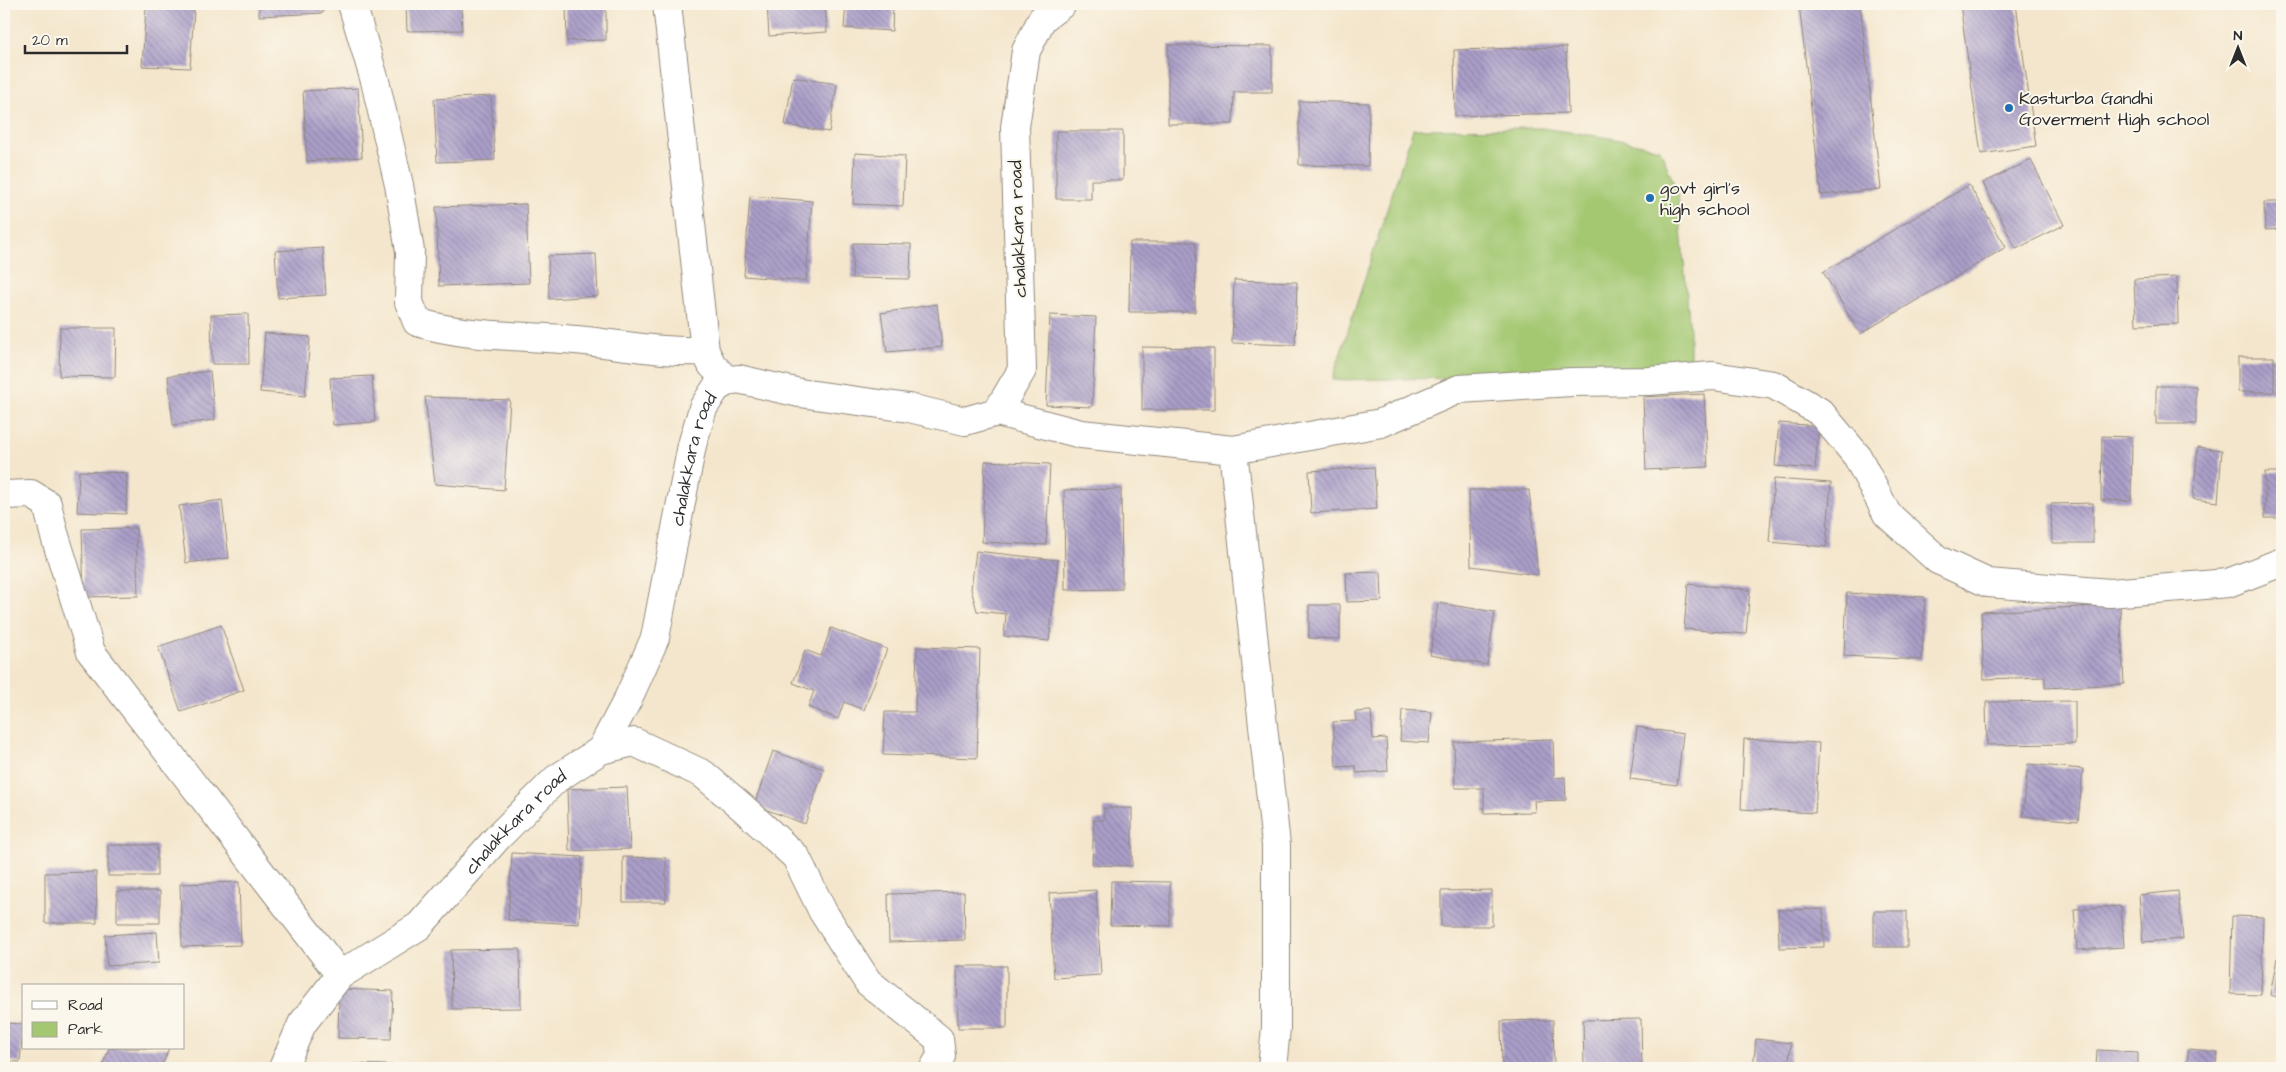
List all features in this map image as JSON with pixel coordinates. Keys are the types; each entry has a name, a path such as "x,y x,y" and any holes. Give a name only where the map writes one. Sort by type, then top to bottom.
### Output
{"street":[{"path":"352,4 374,81 399,185 410,251 409,302 417,322 440,329 577,340 650,349 705,350"},
{"path":"667,4 705,350 712,365 728,381"},
{"name":"chalakkara road","path":"283,1068 302,1024 340,975 420,926 498,837 556,779 601,750 628,699 655,638 692,445 703,408 716,388 728,381 738,379 800,393 909,408 965,421 997,412 1022,370 1015,126 1026,51 1042,19 1062,4"},
{"path":"997,412 1081,434 1233,450 1381,424 1459,389 1572,382 1648,381 1712,376 1774,385 1820,412 1858,456 1887,514 1938,560 1988,583 2110,593 2228,583 2282,562"},
{"path":"1233,450 1276,845 1276,1028 1272,1068"},
{"path":"4,495 31,494 47,504 54,534 91,652 340,975"},
{"path":"601,750 634,742 703,774 796,857 823,912 868,982 939,1038 941,1056 934,1068"}],"green space":[{"path":"1542,128 1610,138 1660,149 1678,194 1690,332 1690,370 1529,377 1332,380 1413,129"}],"building":[{"path":"259,4 323,4 323,13 259,16"},
{"path":"406,4 461,4 462,30 407,31"},
{"path":"566,4 606,4 606,40 567,41"},
{"path":"767,4 825,4 827,32 769,36"},
{"path":"846,4 893,4 892,31 844,28"},
{"path":"1799,4 1860,4 1881,189 1821,195"},
{"path":"1960,4 2016,4 2036,146 1981,154"},
{"path":"146,7 194,10 190,68 142,66"},
{"path":"1168,45 1272,46 1272,92 1234,92 1233,124 1168,124"},
{"path":"1566,47 1568,113 1455,116 1454,50"},
{"path":"793,77 837,84 829,132 785,125"},
{"path":"358,88 362,157 307,161 303,91"},
{"path":"491,96 495,160 437,162 434,99"},
{"path":"1299,101 1369,103 1368,166 1299,165"},
{"path":"1056,131 1123,131 1123,180 1091,180 1091,199 1056,199"},
{"path":"4,140 8,195 4,196"},
{"path":"855,153 905,156 903,206 853,204"},
{"path":"2031,160 2064,225 2016,249 1983,183"},
{"path":"1969,185 2006,247 1860,334 1823,272"},
{"path":"750,196 812,201 806,281 744,276"},
{"path":"2264,202 2282,202 2282,229 2265,230"},
{"path":"526,204 529,283 439,286 436,207"},
{"path":"1130,242 1196,242 1195,312 1129,312"},
{"path":"853,243 911,244 910,279 852,278"},
{"path":"323,248 326,295 278,298 275,251"},
{"path":"596,254 598,296 549,299 548,256"},
{"path":"2177,277 2178,324 2136,325 2134,279"},
{"path":"1234,280 1297,282 1295,345 1232,343"},
{"path":"937,304 942,347 887,352 881,313"},
{"path":"248,314 249,364 212,364 211,315"},
{"path":"1050,315 1096,317 1092,407 1046,405"},
{"path":"60,328 116,328 115,377 59,376"},
{"path":"265,333 310,337 305,396 260,392"},
{"path":"1142,347 1214,348 1214,410 1142,410"},
{"path":"2238,357 2274,357 2274,392 2238,392"},
{"path":"210,371 215,420 173,425 168,376"},
{"path":"372,376 375,422 333,425 330,378"},
{"path":"2156,386 2196,386 2196,424 2156,424"},
{"path":"1704,394 1708,467 1646,470 1643,397"},
{"path":"425,397 510,400 504,490 435,484"},
{"path":"1779,423 1819,426 1815,469 1775,466"},
{"path":"2102,436 2132,437 2131,501 2101,500"},
{"path":"2198,447 2222,450 2218,502 2193,499"},
{"path":"985,461 1050,464 1046,545 982,542"},
{"path":"1374,467 1377,509 1311,513 1309,471"},
{"path":"79,471 127,473 126,514 77,512"},
{"path":"2265,472 2282,472 2282,518 2265,518"},
{"path":"1774,479 1831,483 1826,547 1769,542"},
{"path":"1121,489 1122,589 1065,590 1064,490"},
{"path":"1469,490 1529,490 1538,575 1471,566"},
{"path":"222,500 229,558 186,563 179,506"},
{"path":"2093,503 2093,543 2052,543 2051,504"},
{"path":"136,528 138,596 84,597 82,529"},
{"path":"976,551 1058,560 1049,641 1004,636 1006,614 977,611 971,589"},
{"path":"1381,572 1382,601 1347,602 1346,573"},
{"path":"1688,584 1750,590 1746,634 1684,629"},
{"path":"1847,593 1925,597 1922,660 1844,656"},
{"path":"1438,603 1495,612 1487,665 1430,655"},
{"path":"1309,605 1340,605 1340,639 1309,638"},
{"path":"2120,605 2124,684 2045,688 2045,677 1984,679 1981,612"},
{"path":"221,625 244,690 181,712 158,647"},
{"path":"831,628 887,649 864,710 844,702 838,719 808,707 814,691 793,683 805,650 821,656"},
{"path":"917,647 980,649 977,758 883,755 885,712 915,712"},
{"path":"2075,701 2075,744 1987,745 1986,702"},
{"path":"1402,710 1432,712 1429,743 1400,741"},
{"path":"1371,711 1373,739 1386,738 1388,771 1356,773 1356,766 1336,767 1333,722 1356,721 1355,712"},
{"path":"1637,727 1683,734 1677,785 1630,779"},
{"path":"1553,739 1554,778 1565,777 1566,800 1534,801 1535,812 1484,813 1484,788 1455,788 1454,742"},
{"path":"1744,739 1819,743 1815,813 1741,809"},
{"path":"773,751 824,769 805,824 754,805"},
{"path":"2028,764 2083,769 2078,821 2023,816"},
{"path":"627,787 630,849 569,851 567,789"},
{"path":"1104,808 1132,808 1132,866 1092,865 1094,820 1104,820"},
{"path":"108,845 157,845 157,876 108,876"},
{"path":"512,853 582,857 579,924 508,920"},
{"path":"623,857 666,858 666,902 623,902"},
{"path":"96,872 97,923 45,923 45,873"},
{"path":"1111,881 1170,882 1170,926 1110,925"},
{"path":"239,882 241,945 182,947 180,884"},
{"path":"1096,890 1101,975 1054,978 1049,893"},
{"path":"1492,890 1492,926 1441,926 1441,891"},
{"path":"117,891 160,891 160,923 117,923"},
{"path":"2178,891 2183,939 2143,942 2139,895"},
{"path":"964,892 965,940 889,942 888,894"},
{"path":"2121,906 2124,947 2077,950 2074,909"},
{"path":"1823,909 1824,947 1779,948 1778,910"},
{"path":"1874,911 1907,911 1907,947 1874,947"},
{"path":"2232,916 2263,917 2261,995 2230,994"},
{"path":"157,932 159,963 107,966 105,935"},
{"path":"520,949 521,1008 452,1009 451,950"},
{"path":"2277,958 2282,959 2282,998 2270,995"},
{"path":"957,966 1007,966 1007,1028 958,1028"},
{"path":"339,989 393,991 391,1039 338,1038"},
{"path":"1641,1019 1642,1068 1584,1068 1583,1020"},
{"path":"1553,1020 1554,1068 1502,1068 1501,1021"},
{"path":"4,1023 22,1024 20,1062 4,1061"},
{"path":"1756,1039 1791,1043 1788,1068 1753,1068"},
{"path":"2189,1049 2218,1052 2215,1068 2186,1068"},
{"path":"108,1050 168,1050 161,1068 114,1068 103,1064"},
{"path":"2097,1050 2138,1052 2138,1068 2096,1068"},
{"path":"353,1064 416,1066 415,1068 353,1068"}],"place":[{"name":"Kasturba Gandhi Goverment High school","path":"2009,108"},
{"name":"govt girl's high school","path":"1650,198"}]}
